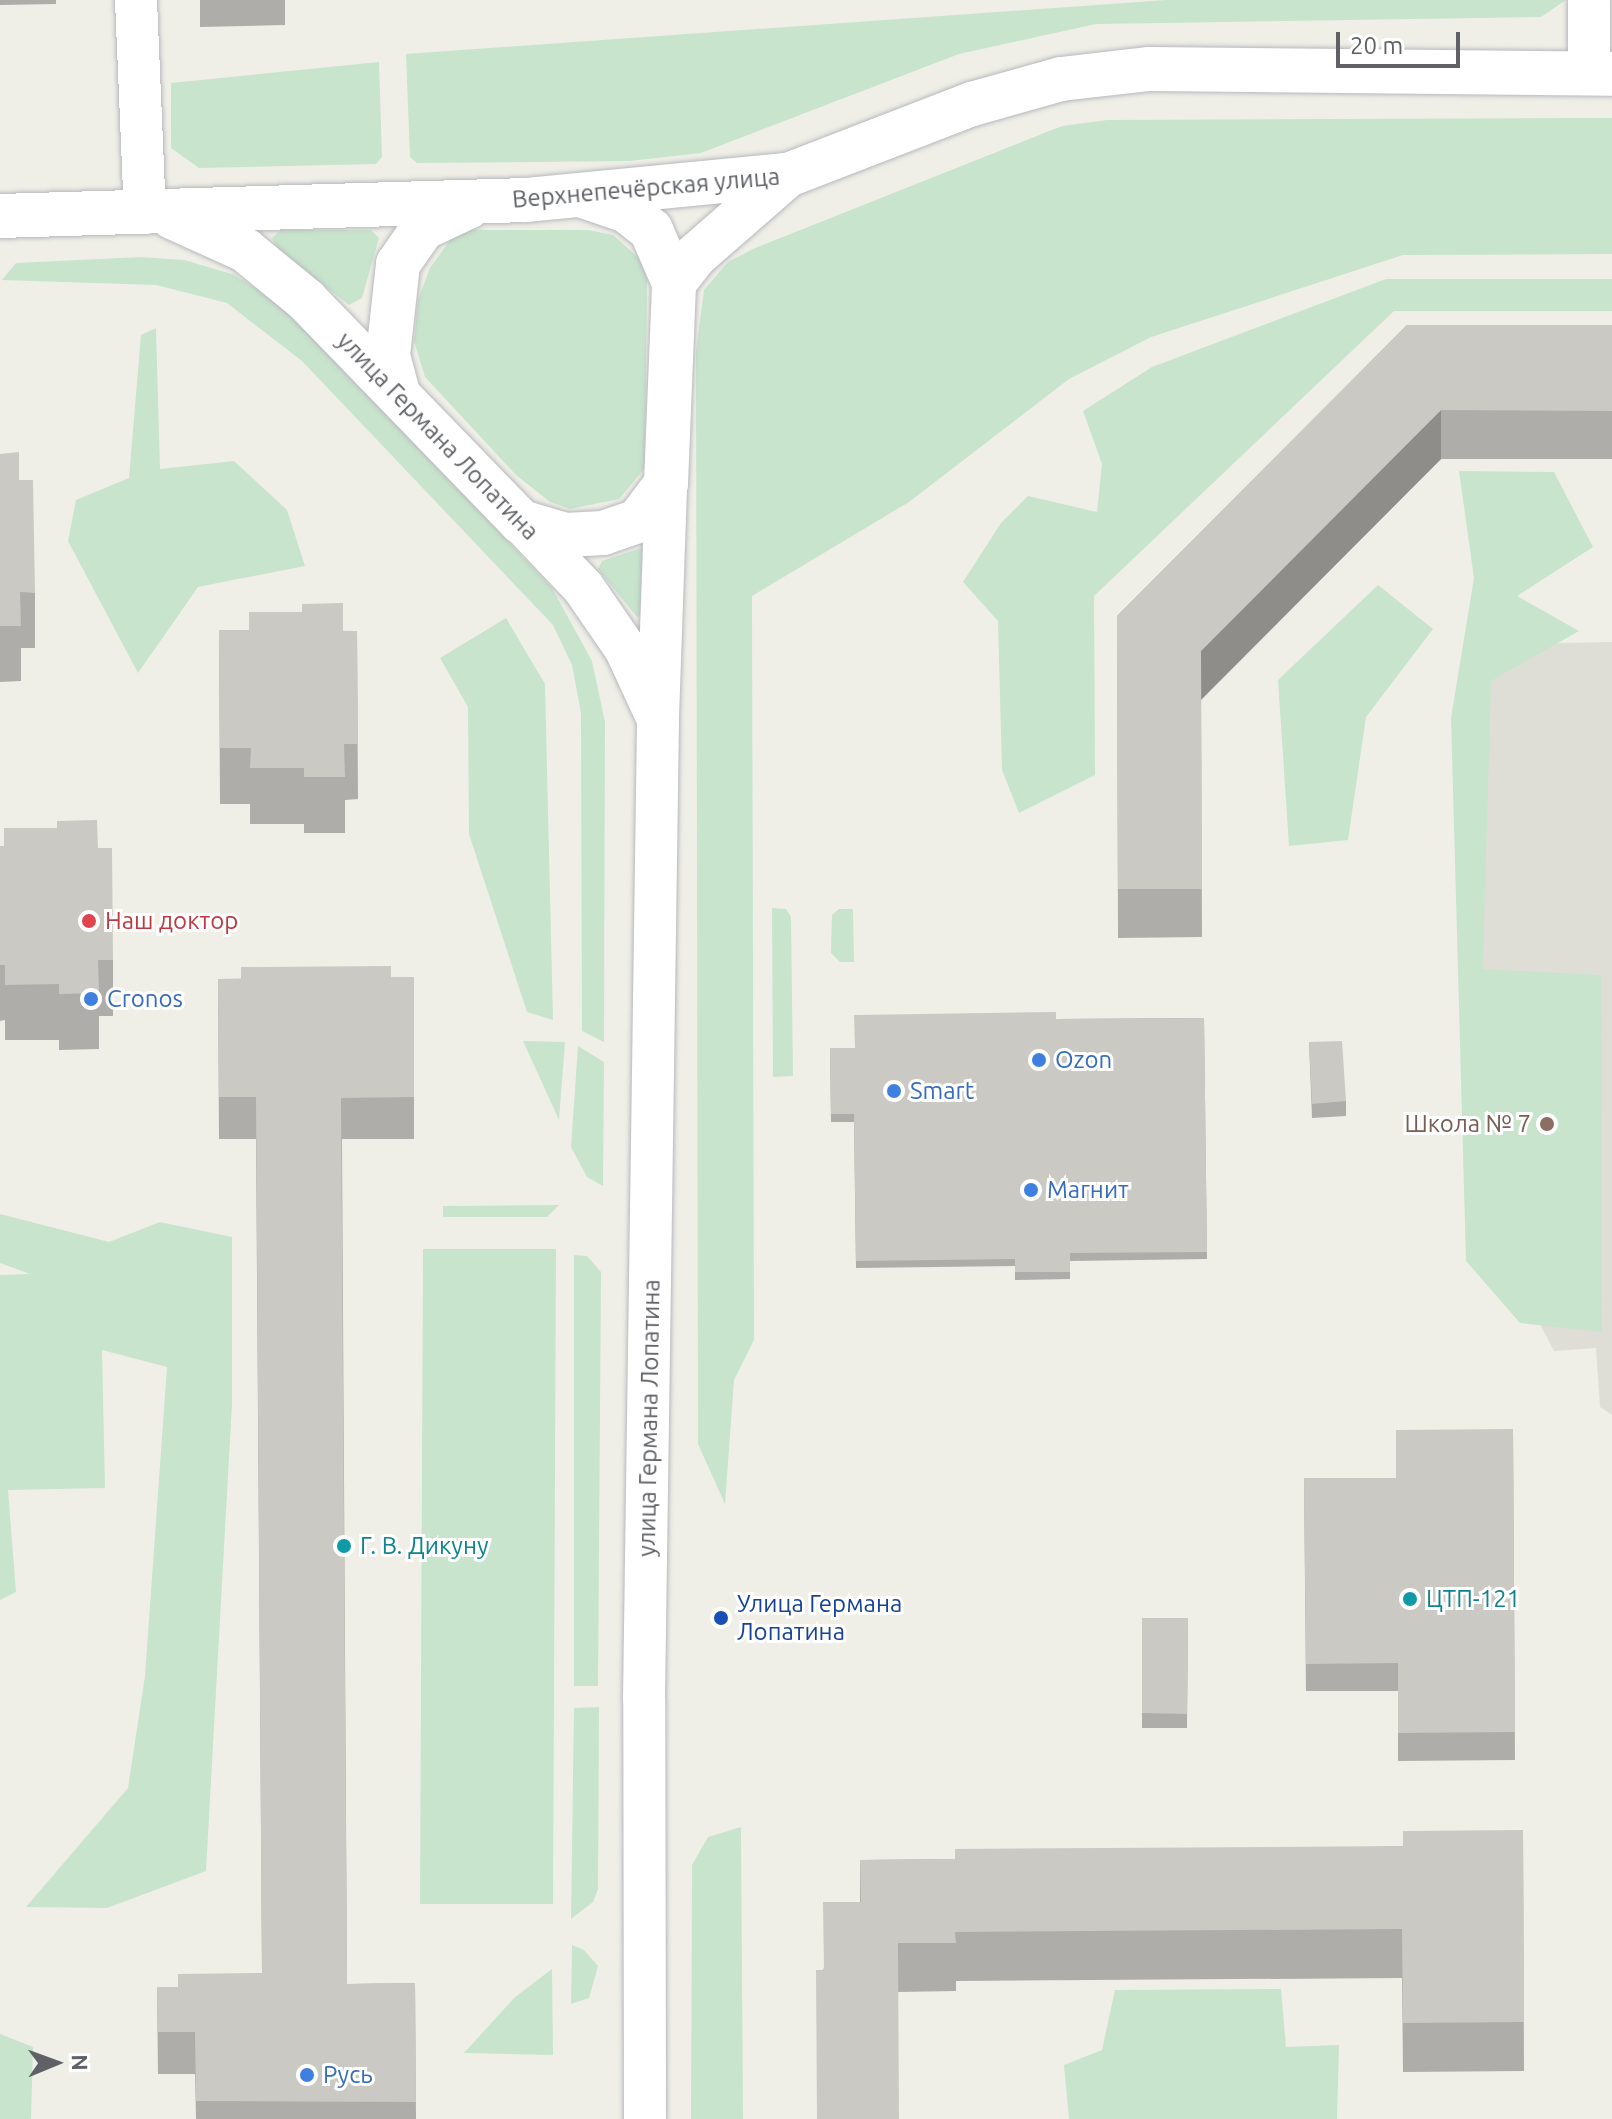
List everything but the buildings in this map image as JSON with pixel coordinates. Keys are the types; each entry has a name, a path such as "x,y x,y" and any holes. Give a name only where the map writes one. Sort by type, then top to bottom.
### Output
{"street":[{"path":"136,0 138,74 154,213"},
{"path":"1589,0 1600,74"},
{"name":"Верхнепечёрская улица","path":"0,216 477,202 788,175 972,104 1061,79 1149,69 1600,74"},
{"path":"580,195 627,211 651,230 674,283 695,256 788,175"},
{"path":"398,393 388,355 398,264 423,228 477,202"},
{"name":"улица Германа Лопатина","path":"154,213 245,250 306,300 583,587 625,648 658,717"},
{"name":"улица Германа Лопатина","path":"645,2119 644,1699 658,717 674,283"},
{"path":"521,522 566,535 603,533 638,521 666,484"}],"shaded area":[{"name":"Школа № 7","path":"1612,642 1612,1415 1600,1407 1596,1348 1554,1351 1492,1233 1468,645"}],"green space":[{"path":"1166,0 1566,0 1541,17 1096,24 959,54 701,153 630,161 417,163 410,157 406,54"},
{"path":"379,62 382,157 376,164 199,168 171,148 171,83"},
{"path":"1612,118 1612,254 1403,255 1151,337 1069,379 909,502 752,596 754,1340 734,1380 725,1504 698,1444 696,351 704,290 728,262 755,248 1062,126 1107,120"},
{"path":"281,230 371,230 379,238 362,298 349,305 277,248 272,238"},
{"path":"471,230 588,230 613,235 641,260 647,280 645,468 619,499 570,509 550,502 516,475 425,377 414,341 418,300 430,268 451,239"},
{"path":"141,257 184,260 235,275 291,312 552,588 592,661 605,722 604,1042 582,1031 581,713 572,665 553,625 302,361 227,303 156,285 2,280 16,263"},
{"path":"1386,279 1612,279 1612,311 1394,311 1094,596 1095,775 1019,813 1002,770 998,621 963,582 1001,523 1028,496 1097,512 1102,464 1083,411 1152,367"},
{"path":"156,328 160,469 234,461 287,510 305,566 198,587 138,673 68,541 76,500 129,478 141,335"},
{"path":"1459,471 1554,472 1593,547 1517,596 1579,631 1491,681 1483,969 1601,975 1602,1332 1520,1323 1466,1261 1451,718 1474,578"},
{"path":"641,548 646,553 645,614 637,617 598,569 602,561"},
{"path":"1378,585 1433,629 1366,717 1348,840 1289,846 1278,680"},
{"path":"506,618 545,684 553,1020 527,1012 469,834 468,707 440,658"},
{"path":"772,908 786,909 791,917 793,1076 773,1077"},
{"path":"839,909 853,909 854,962 840,962 831,953 832,915"},
{"path":"523,1041 565,1042 559,1120"},
{"path":"578,1046 604,1062 603,1186 587,1177 571,1147"},
{"path":"559,1205 547,1217 443,1217 443,1206"},
{"path":"0,1214 109,1242 160,1222 232,1237 232,1404 206,1871 107,1908 26,1907 128,1788 145,1676 167,1367 102,1350 105,1488 8,1490 16,1592 0,1600 0,1275 30,1274 0,1263"},
{"path":"423,1249 556,1249 553,1904 420,1904"},
{"path":"574,1255 587,1256 601,1272 598,1686 574,1686"},
{"path":"599,1707 598,1889 593,1902 571,1919 574,1708"},
{"path":"741,1827 743,2119 691,2119 692,1865 708,1837"},
{"path":"572,1945 584,1950 598,1966 589,1998 571,2004"},
{"path":"552,1969 553,2055 464,2053 514,1998"},
{"path":"1281,1989 1286,2047 1339,2045 1337,2119 1069,2119 1064,2065 1102,2050 1115,1990"},
{"path":"0,2034 33,2047 31,2119 0,2119"}],"place":[{"name":"Наш доктор","path":"89,921"},
{"name":"Cronos","path":"91,999"},
{"name":"Ozon","path":"1039,1060"},
{"name":"Smart","path":"894,1091"},
{"name":"Школа № 7","path":"1547,1124"},
{"name":"Магнит","path":"1031,1190"},
{"name":"Г. В. Дикуну","path":"344,1546"},
{"name":"ЦТП-121","path":"1410,1599"},
{"name":"Улица Германа Лопатина","path":"721,1618"},
{"name":"Русь","path":"307,2075"}]}
